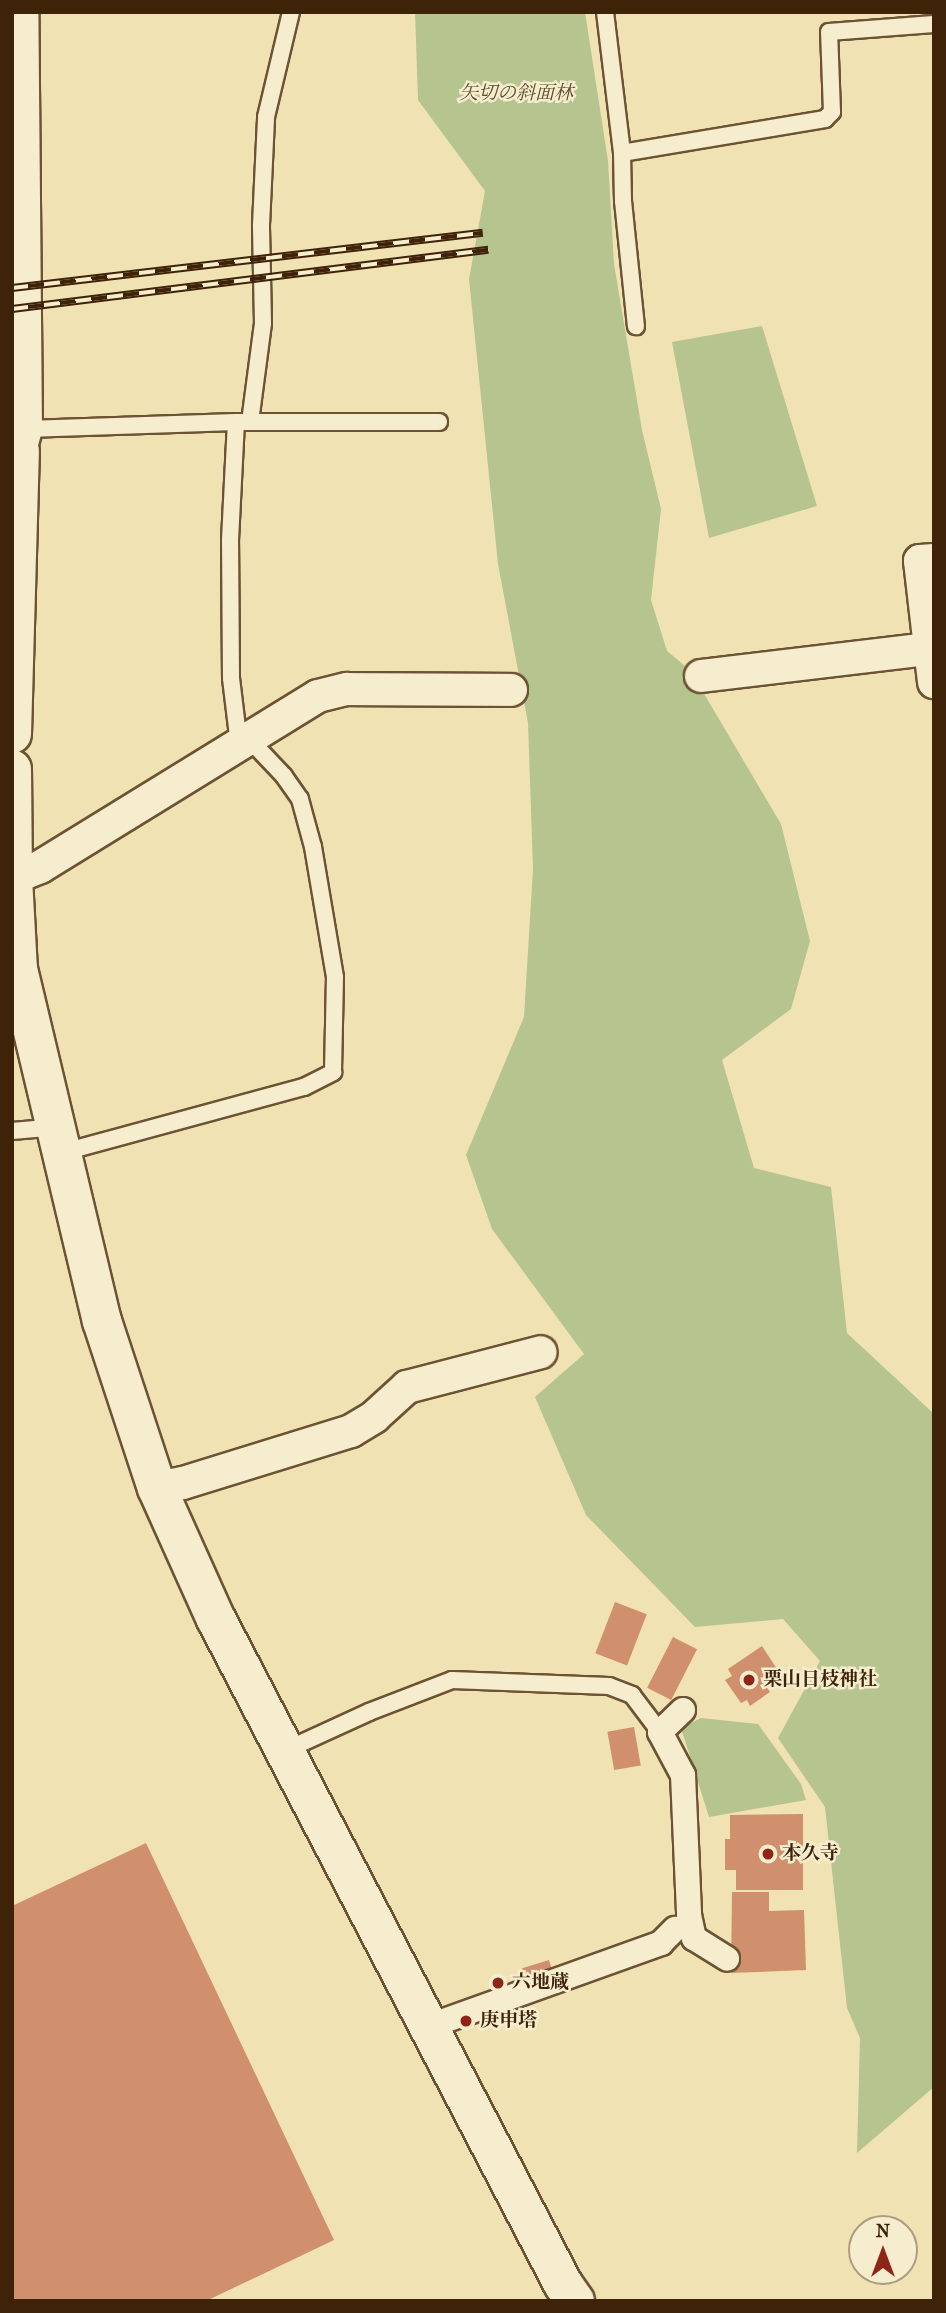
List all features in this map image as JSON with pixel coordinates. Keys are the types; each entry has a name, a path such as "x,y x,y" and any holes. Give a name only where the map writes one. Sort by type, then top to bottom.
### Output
{"street":[{"path":"12,734 20,443 22,12"},
{"path":"934,560 920,561 934,682"},
{"path":"701,676 929,649"},
{"path":"13,878 40,867 318,696 347,689 511,690"},
{"path":"12,769 13,878 19,969 102,1321 157,1488 216,1619 427,2027 563,2284 575,2301"},
{"path":"157,1488 183,1483 352,1431 374,1417 407,1387 541,1352"},
{"path":"683,1710 660,1732 683,1775 689,1915 694,1938 727,1959"},
{"path":"427,2027 661,1943 675,1929"}],"lane":[{"path":"12,1131 61,1140 304,1087 333,1072 335,977 313,847 300,799 285,776 250,740 238,736 231,678 230,540 243,422 263,323 261,225 266,117 291,12"},
{"path":"606,12 622,153 623,201 636,326"},
{"path":"622,153 825,119 832,112 829,32 934,24"},
{"path":"20,443 243,422 439,422"},
{"path":"285,1751 369,1712 452,1680 609,1686 632,1695 660,1732"}],"green space":[{"name":"矢切の斜面林","path":"415,12 585,12 608,161 614,264 642,430 661,509 651,600 667,651 690,670 781,824 810,941 791,1009 722,1060 754,1168 831,1187 847,1333 934,1414 934,2087 857,2153 860,2038 847,2008 825,1807 778,1738 820,1661 783,1619 695,1627 586,1515 535,1397 584,1354 492,1229 466,1155 524,1017 533,869 528,723 498,564 469,279 485,191 418,100"},
{"path":"762,326 817,506 709,538 672,342"},
{"path":"701,1718 758,1724 801,1784 806,1800 709,1817 681,1728"}],"building":[{"path":"615,1602 647,1614 627,1666 595,1653"},
{"path":"673,1637 697,1649 671,1700 647,1688"},
{"path":"762,1646 777,1669 761,1679 770,1692 750,1706 747,1700 741,1703 725,1680 732,1676 728,1669"},
{"path":"634,1727 641,1765 614,1770 607,1732"},
{"path":"803,1814 803,1890 736,1890 736,1870 725,1870 725,1839 730,1839 730,1815"},
{"path":"146,1843 334,2240 206,2301 12,2301 12,1906"},
{"path":"732,1892 769,1892 769,1911 804,1910 806,1970 731,1973"},
{"path":"549,1960 559,1993 532,2001 522,1968"}],"railway":[{"path":"12,288 483,233"},
{"path":"12,309 488,250"}],"place":[{"name":"栗山日枝神社","path":"749,1680"},
{"name":"本久寺","path":"768,1854"},
{"name":"六地蔵","path":"498,1983"},
{"name":"庚申塔","path":"466,2021"}]}
